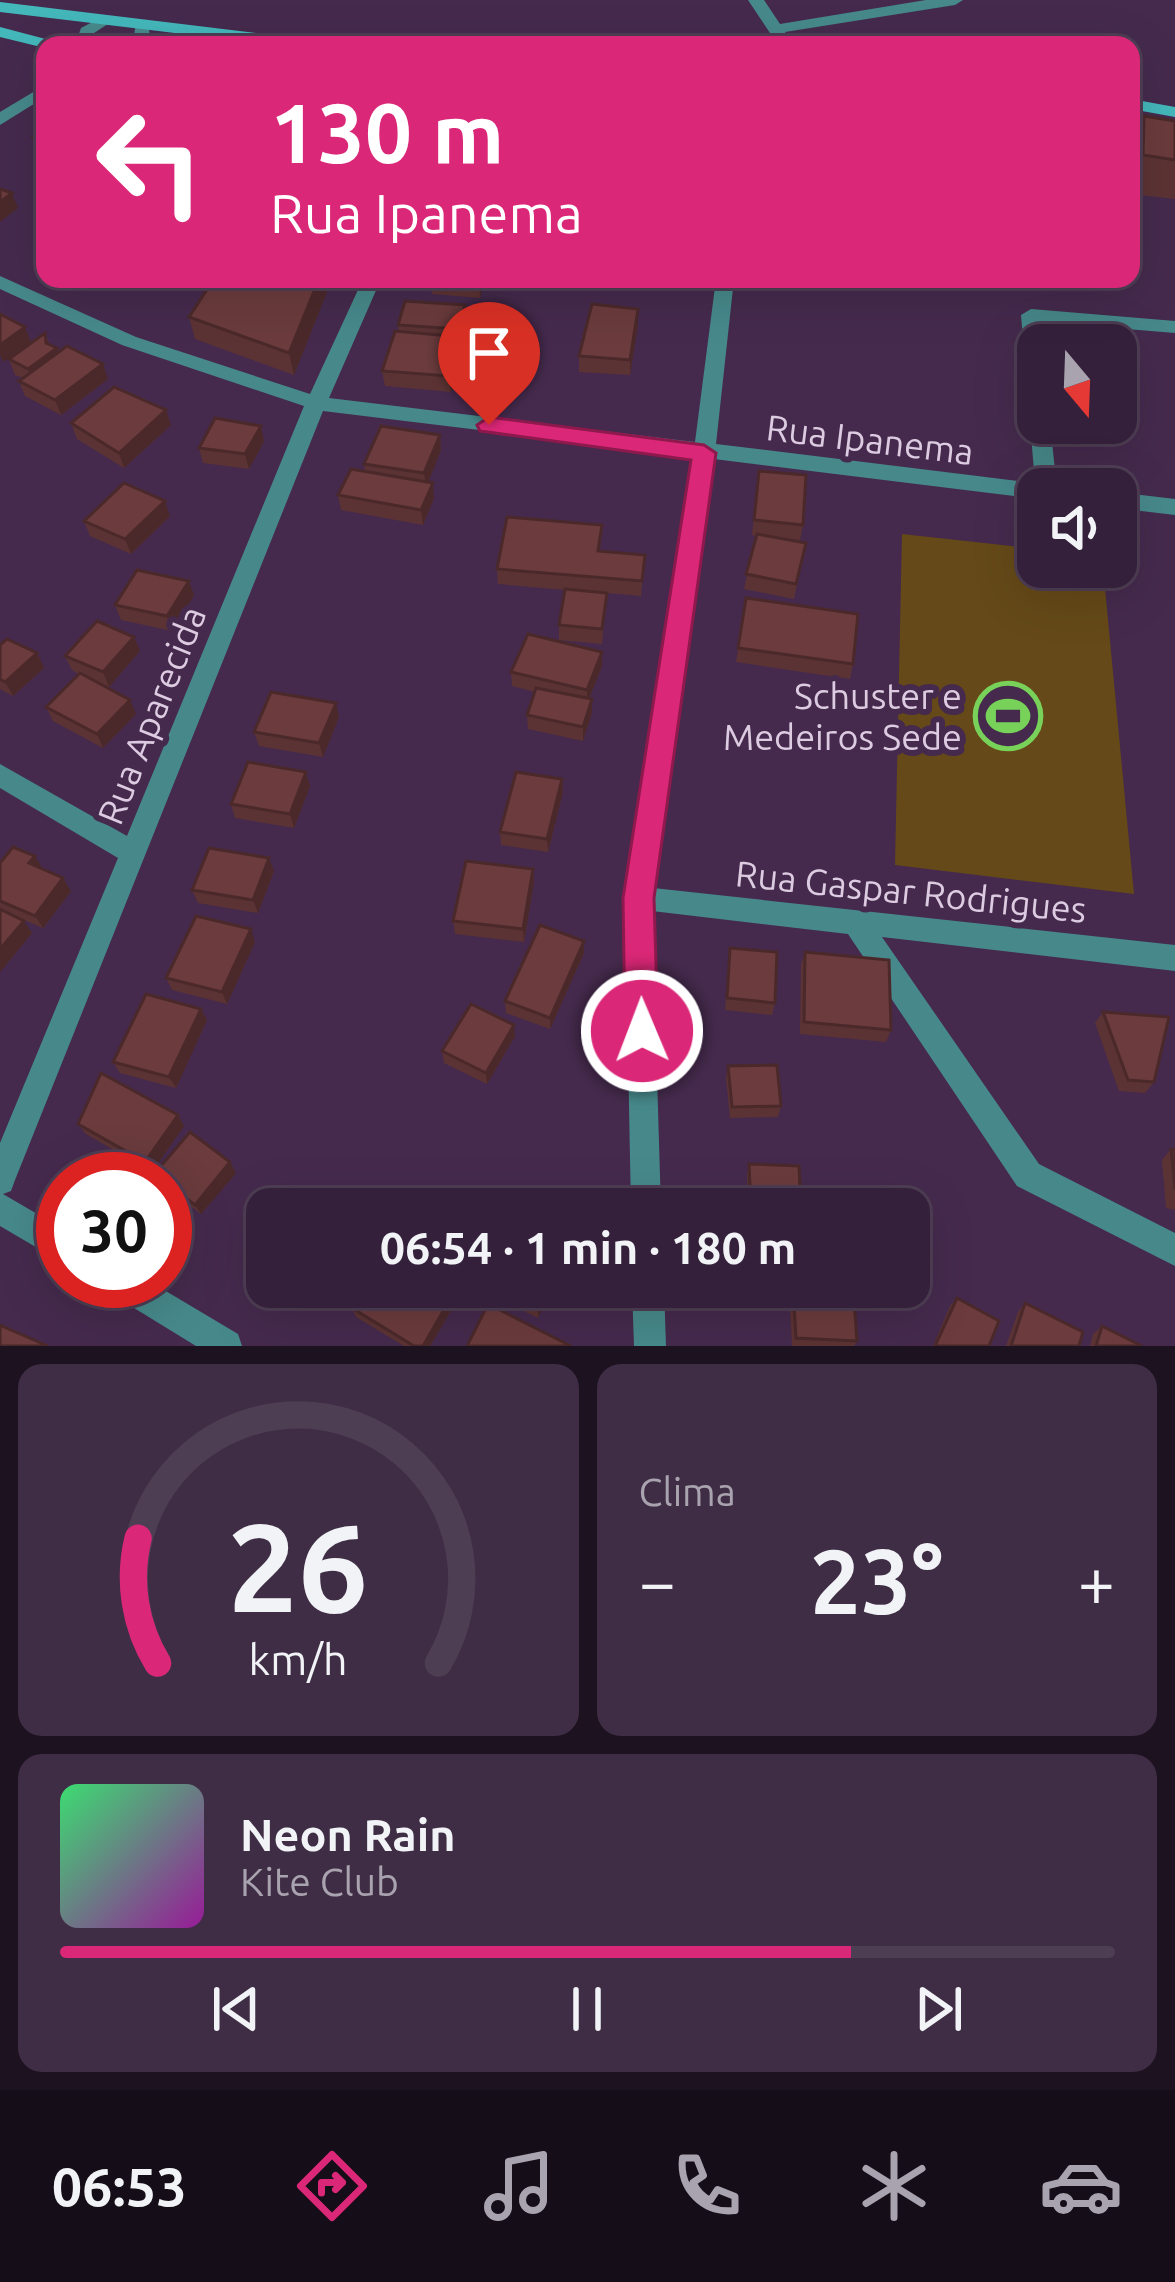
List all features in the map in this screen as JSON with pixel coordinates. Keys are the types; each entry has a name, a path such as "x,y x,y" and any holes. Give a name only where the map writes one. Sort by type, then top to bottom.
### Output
{"main road":[{"path":"0,7 36,7 103,22 233,36"},
{"path":"0,32 36,41"},
{"path":"1140,106 1175,112"},
{"path":"1140,131 1175,137"}],"street":[{"path":"756,0 780,36"},
{"path":"775,29 955,0"},
{"path":"83,36 103,22"},
{"path":"142,26 142,36"},
{"path":"0,121 36,96"},
{"name":"Rua Ipanema","path":"0,282 129,341 316,403 1017,487"},
{"name":"Rua Aparecida","path":"0,1180 316,403 368,288"},
{"path":"645,1188 638,898 724,288"},
{"path":"1032,324 1031,316 1136,324"},
{"path":"1137,324 1175,327"},
{"path":"1137,502 1175,507"},
{"path":"0,775 134,854"},
{"name":"Rua Gaspar Rodrigues","path":"638,898 1175,958"},
{"path":"854,920 1028,1175 1175,1250"},
{"path":"0,1208 36,1230"},
{"path":"163,1308 226,1346"},
{"path":"649,1308 650,1346"}],"shaded area":[{"name":"Schuster e Medeiros Sede","path":"902,534 1017,547 1017,588 1105,588 1134,894 895,865"}],"building":[{"path":"1144,116 1175,121 1175,160 1143,155"},
{"path":"208,288 315,288 289,353 189,317"},
{"path":"405,301 465,305 459,329 398,325"},
{"path":"592,304 638,309 630,360 579,356"},
{"path":"0,314 25,327 0,345"},
{"path":"395,331 461,337 449,376 382,371"},
{"path":"45,333 46,343 57,348 28,369 9,359"},
{"path":"67,346 103,364 55,400 19,381"},
{"path":"114,387 166,410 119,453 71,423"},
{"path":"215,418 261,426 245,454 199,448"},
{"path":"381,426 440,435 424,473 364,464"},
{"path":"351,469 433,483 421,510 338,495"},
{"path":"759,471 806,475 803,525 754,520"},
{"path":"124,483 165,501 125,539 84,521"},
{"path":"507,517 602,525 598,551 645,555 642,581 497,569"},
{"path":"757,534 806,543 796,584 746,574"},
{"path":"137,570 189,581 167,616 115,605"},
{"path":"565,589 607,593 602,629 559,625"},
{"path":"746,598 858,614 853,664 738,648"},
{"path":"97,621 134,637 103,672 65,656"},
{"path":"528,634 602,652 587,690 511,672"},
{"path":"7,639 37,653 5,682 0,679 0,645"},
{"path":"80,673 130,700 97,734 46,707"},
{"path":"536,688 592,699 583,727 527,715"},
{"path":"271,692 336,703 319,743 254,732"},
{"path":"248,762 306,772 290,814 231,804"},
{"path":"516,772 562,779 547,839 500,832"},
{"path":"13,847 35,856 29,863 63,878 35,916 0,901 0,863"},
{"path":"209,848 269,858 253,900 192,890"},
{"path":"466,861 533,869 523,929 453,921"},
{"path":"0,909 24,921 0,949"},
{"path":"196,916 251,929 222,992 166,978"},
{"path":"540,925 584,941 550,1018 505,1001"},
{"path":"730,948 777,952 775,1003 727,998"},
{"path":"805,952 889,960 891,1030 804,1022"},
{"path":"146,994 201,1009 169,1077 113,1062"},
{"path":"471,1004 514,1025 486,1073 442,1051"},
{"path":"1103,1012 1169,1017 1154,1082 1128,1080"},
{"path":"777,1065 781,1106 732,1107 728,1066"},
{"path":"101,1073 178,1115 152,1152 127,1152 78,1124"},
{"path":"190,1132 230,1162 195,1205 192,1152 173,1152"},
{"path":"749,1164 799,1166 800,1188 750,1188"},
{"path":"957,1298 999,1321 989,1346 935,1346"},
{"path":"1025,1303 1083,1332 1079,1346 1011,1346"},
{"path":"352,1308 445,1308 423,1346 414,1346"},
{"path":"486,1308 496,1308 571,1346 467,1346"},
{"path":"794,1308 855,1308 857,1341 796,1338"},
{"path":"0,1325 48,1346 0,1346"},
{"path":"1102,1326 1142,1346 1096,1346"}],"place":[{"name":"Schuster e Medeiros Sede","path":"1008,716"}],"route":[{"path":"489,425 704,453 638,898 642,1031"}]}
